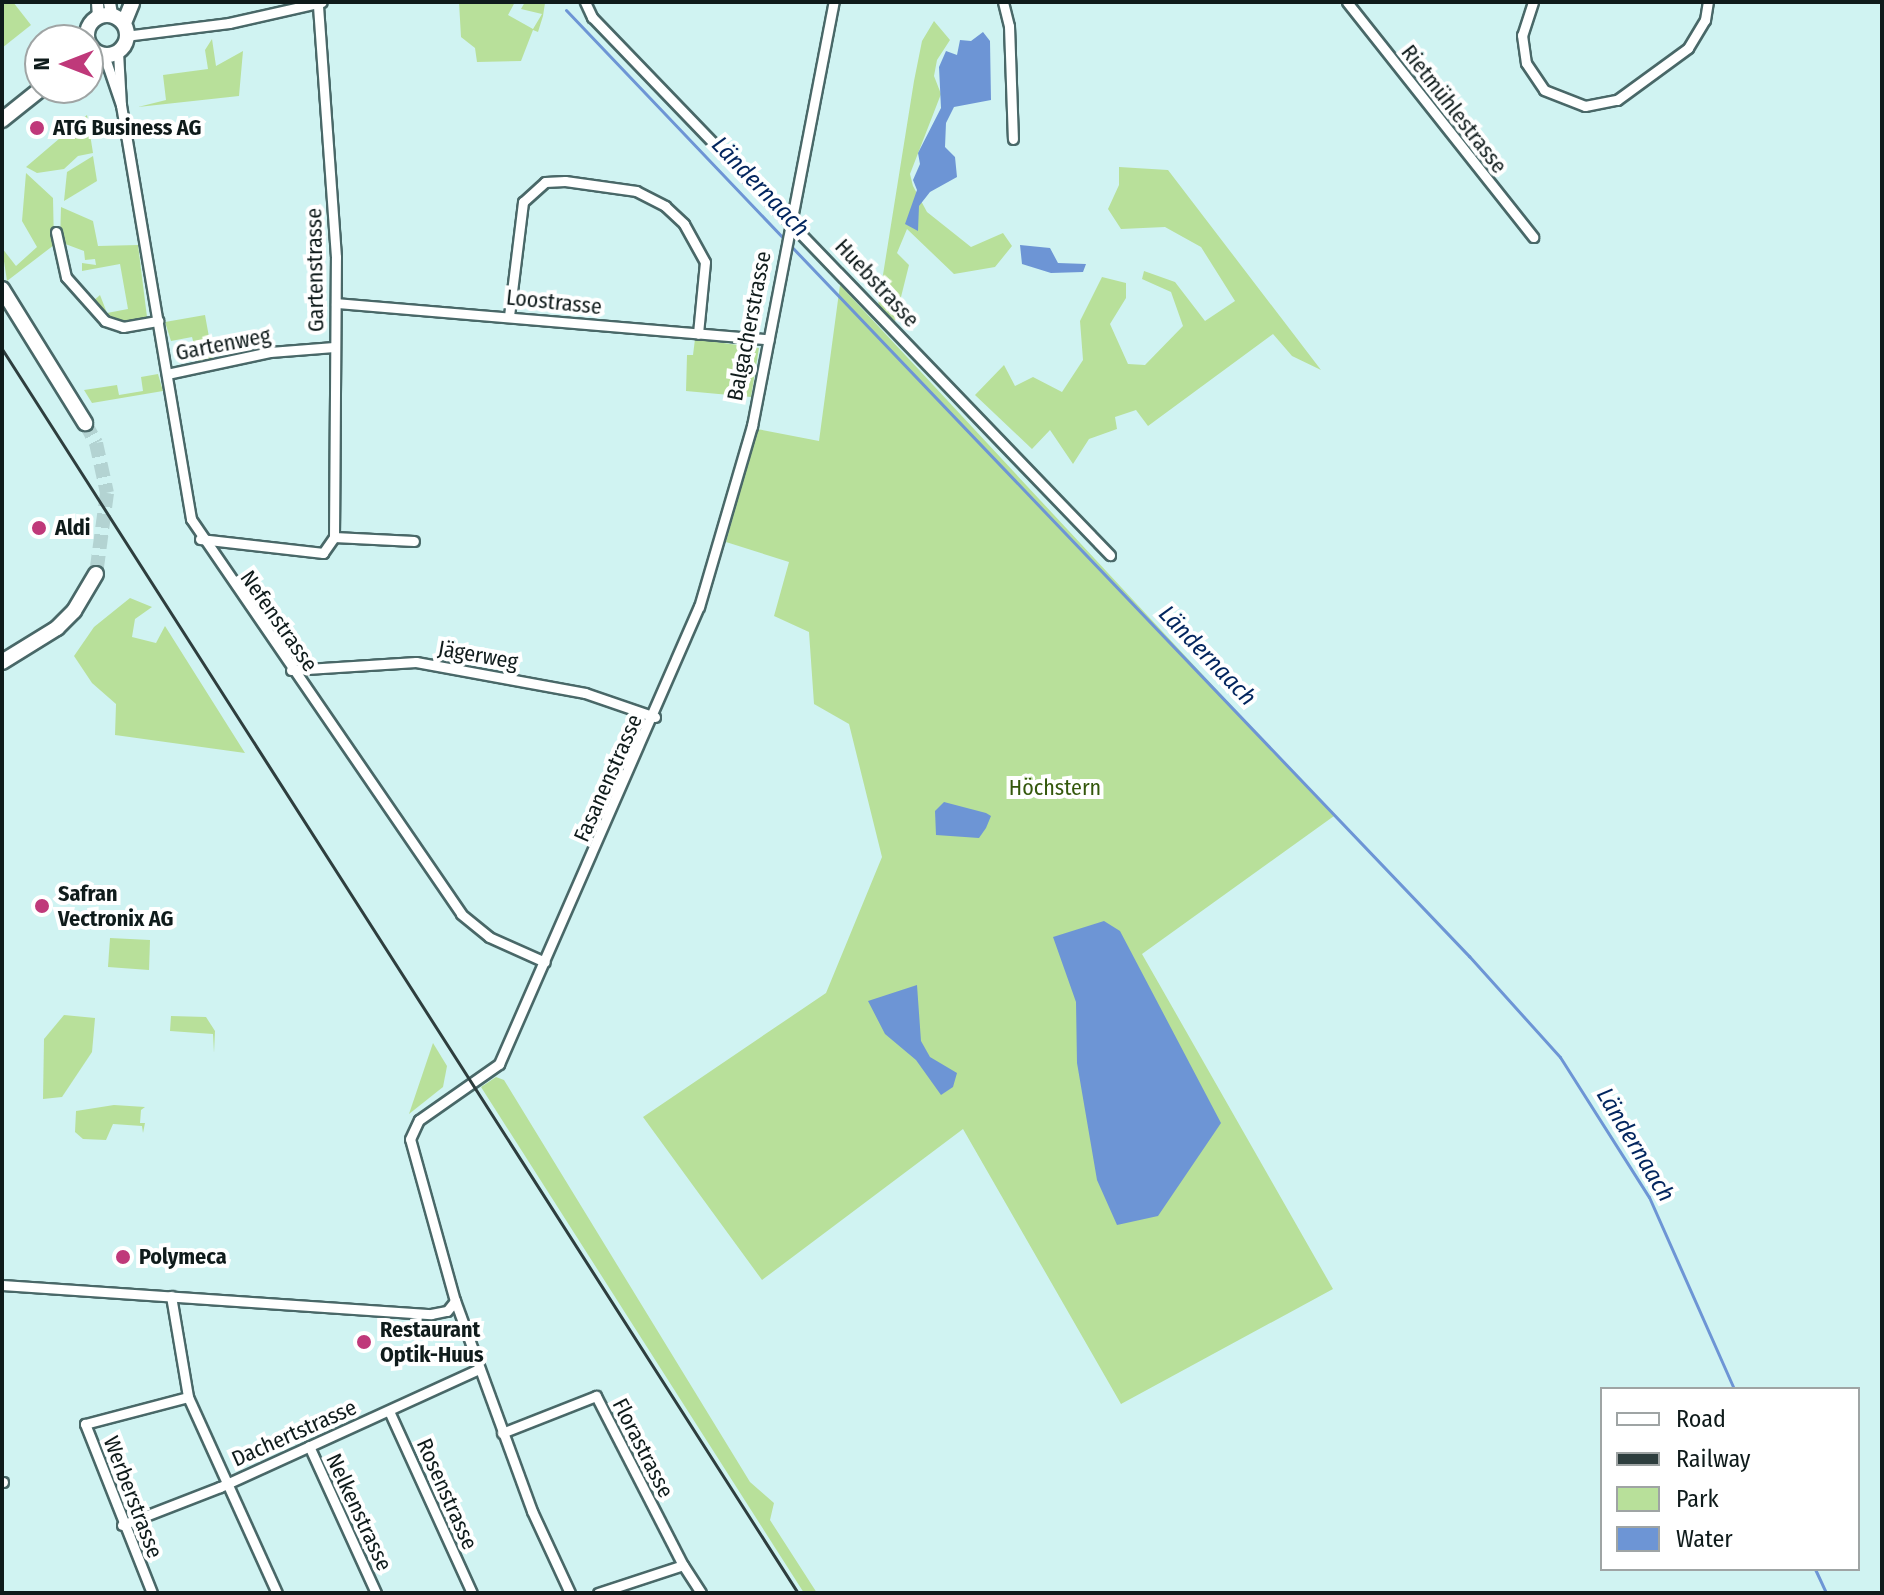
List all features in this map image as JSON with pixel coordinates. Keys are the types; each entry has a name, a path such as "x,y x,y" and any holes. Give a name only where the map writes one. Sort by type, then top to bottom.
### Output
{"main road":[{"path":"111,15 132,2"},
{"path":"2,120 24,102"},
{"path":"2,289 85,423"},
{"path":"2,662 57,628 81,602 96,574"}],"street":[{"path":"111,15 229,23 320,2"},
{"name":"Gartenstrasse","path":"320,2 336,303 334,537"},
{"name":"Huebstrasse","path":"585,2 592,17 1110,555"},
{"name":"Balgacherstrasse","path":"699,607 730,509 769,339 834,2"},
{"path":"1003,2 1009,26 1013,139"},
{"name":"Rietmühlestrasse","path":"1347,2 1533,237"},
{"path":"1533,2 1522,35 1526,63 1544,90 1585,106 1617,100 1688,48 1705,20 1708,2"},
{"name":"Nefenstrasse","path":"104,66 121,105 191,519 200,539 461,914 489,937 545,962"},
{"name":"Nefenstrasse","path":"104,66 121,105"},
{"path":"509,316 523,202 545,182 565,181 636,191 684,224 705,262 698,334"},
{"path":"56,232 66,277 105,321 123,327 158,321"},
{"name":"Loostrasse","path":"336,303 769,339"},
{"name":"Gartenweg","path":"167,374 270,352 334,347"},
{"path":"200,539 323,553 334,537 414,541"},
{"name":"Fasanenstrasse","path":"545,962 655,717 699,607"},
{"name":"Jägerweg","path":"291,670 416,662 585,693 655,717"},
{"path":"545,962 499,1064 419,1120 410,1139 412,1161 455,1301 502,1433 570,1593"},
{"path":"2,1285 431,1314 447,1311 455,1301"},
{"path":"171,1296 188,1397 277,1593"},
{"name":"Dachertstrasse","path":"122,1525 228,1482 479,1369"},
{"name":"Florastrasse","path":"502,1433 596,1396 683,1565"},
{"name":"Werberstrasse","path":"152,1593 122,1525 85,1424 188,1397"},
{"name":"Rosenstrasse","path":"389,1411 472,1593"},
{"name":"Nelkenstrasse","path":"309,1446 376,1593"},
{"path":"598,1593 683,1565 701,1593"}],"green space":[{"path":"2,2 13,2 30,24 24,24 24,31 2,48"},
{"path":"459,2 515,2 508,15 533,29 542,14 521,9 525,2 545,3 538,32 533,30 521,61 477,62 475,48 461,37"},
{"path":"934,21 950,40 937,60 934,76 941,94 910,174 913,186 927,212 971,247 1003,233 1012,246 995,267 954,274 907,229 897,253 909,265 895,321 878,306 914,81 922,41"},
{"path":"212,39 216,66 243,51 239,96 138,107 166,100 163,75 208,69 205,50"},
{"path":"87,115 93,153 78,156 64,169 37,173 26,167"},
{"path":"93,156 97,181 64,201 67,172"},
{"path":"1119,167 1168,170 1321,370 1292,356 1273,334 1148,426 1136,410 1115,417 1117,429 1089,439 1073,464 1050,430 1032,449 975,395 1004,365 1015,386 1033,377 1062,392 1083,360 1080,321 1102,277 1126,283 1126,298 1110,324 1128,364 1145,365 1183,326 1171,292 1142,279 1144,271 1175,282 1205,321 1235,301 1201,247 1165,227 1121,229 1108,209 1119,185"},
{"path":"26,173 53,198 54,245 7,281 2,248 16,266 37,247 22,221"},
{"path":"61,207 93,221 98,246 138,245 147,317 118,322 91,303 100,295 107,313 128,309 120,264 82,271 82,263 96,265 95,259 85,260 84,251 60,242"},
{"name":"Höchstern","path":"840,285 1334,816 1142,954 1333,1289 1121,1404 963,1129 762,1280 643,1117 826,993 882,857 849,724 814,704 809,632 774,616 789,562 726,542 757,429 819,441"},
{"path":"205,315 213,359 199,364 192,337 171,341 165,322"},
{"path":"695,339 759,348 751,397 686,391 687,355 693,355"},
{"path":"158,374 163,391 92,403 84,390 117,385 119,395 143,391 141,377"},
{"path":"130,598 152,607 135,619 132,637 156,643 165,626 245,753 115,735 116,704 92,683 74,656 94,627"},
{"path":"110,938 150,940 149,970 108,967"},
{"path":"64,1015 95,1018 92,1052 62,1097 43,1099 44,1039"},
{"path":"171,1016 206,1017 215,1031 214,1053 213,1034 170,1031"},
{"path":"433,1043 447,1066 443,1087 409,1114"},
{"path":"496,1077 504,1080 750,1482 774,1503 770,1520 817,1593 804,1593 481,1087"},
{"path":"114,1105 145,1107 141,1110 140,1123 145,1123 143,1133 142,1126 113,1124 106,1140 83,1139 75,1132 76,1111"}],"water":[{"path":"983,32 990,41 991,100 954,107 946,123 945,147 955,157 957,177 930,192 919,206 918,231 905,224 917,190 913,180 920,164 918,153 941,108 939,67 946,51 957,55 960,40 971,41"},
{"path":"1020,245 1050,248 1058,263 1086,264 1083,272 1051,273 1022,264"},
{"path":"944,802 991,816 979,838 936,835 935,811"},
{"path":"1104,921 1120,931 1221,1123 1158,1216 1117,1225 1097,1180 1077,1063 1076,1002 1053,937"},
{"path":"917,985 921,1041 930,1057 957,1073 953,1087 941,1095 916,1060 885,1034 868,1001"}],"waterway":[{"name":"Ländernaach","path":"566,10 784,239"},
{"name":"Ländernaach","path":"789,244 1469,956 1560,1057 1649,1197 1733,1387"},
{"name":"Ländernaach","path":"1816,1571 1826,1593"}],"tunnel":[{"path":"85,423 96,443 107,493 96,574"}],"railway":[{"path":"2,349 798,1593"}],"place":[{"name":"ATG Business AG","path":"37,128"},
{"name":"Aldi","path":"39,528"},
{"name":"Safran Vectronix AG","path":"42,906"},
{"name":"Polymeca","path":"123,1257"},
{"name":"Restaurant Optik-Huus","path":"364,1342"}]}
